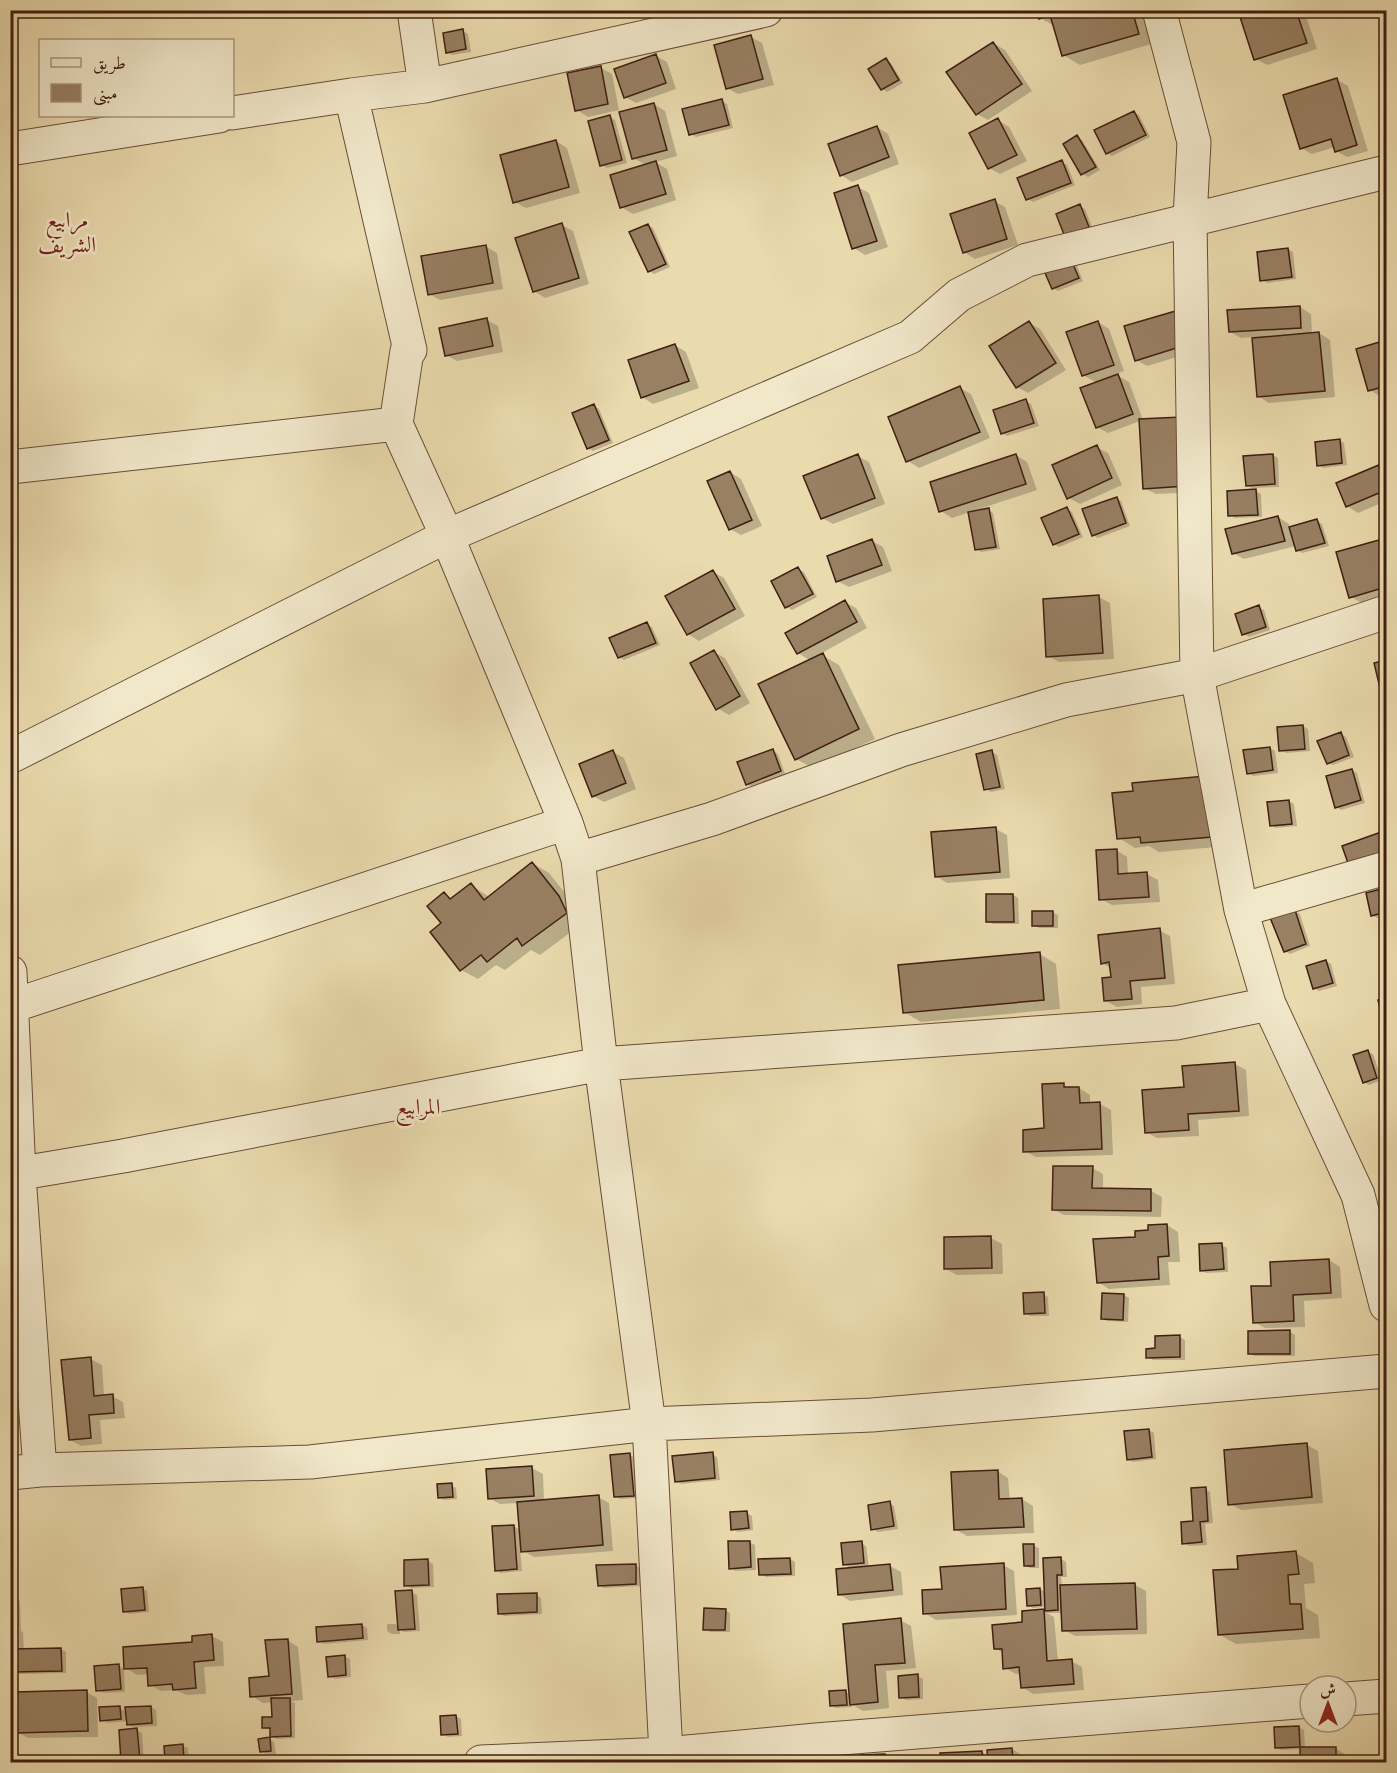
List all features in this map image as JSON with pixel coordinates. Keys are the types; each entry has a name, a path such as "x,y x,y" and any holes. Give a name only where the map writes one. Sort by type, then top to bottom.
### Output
{"street":[{"path":"414,10 425,86"},
{"path":"234,113 351,94 425,86 766,10"},
{"path":"1159,10 1194,142 1190,219 1197,675 1241,910 1269,1004 1358,1195 1386,1305"},
{"path":"351,94 410,350 407,351 396,424 447,536 566,823 578,859 601,1064 649,1424 666,1754"},
{"path":"10,148 212,117"},
{"path":"10,757 447,536 910,337 959,294 1027,260 1386,172"},
{"path":"10,467 396,424"},
{"path":"578,859 712,819 901,750 1066,700 1197,675 1386,612"},
{"path":"12,1006 566,823"},
{"path":"1241,910 1386,868"},
{"path":"10,972 25,1472 310,1462 649,1424 872,1415 1386,1371"},
{"path":"15,1175 601,1064 1176,1023 1269,1004"},
{"path":"1358,1698 1386,1695"},
{"path":"481,1762 666,1754 817,1751 1298,1702"}],"building":[{"path":"1036,10 1132,10 1139,34 1062,56 1050,15 1039,19"},
{"path":"1260,10 1296,10 1307,43 1254,60 1240,17"},
{"path":"463,29 466,49 446,53 443,33"},
{"path":"751,35 763,79 726,89 714,45"},
{"path":"993,42 1022,84 976,115 946,72"},
{"path":"656,54 666,83 624,98 614,69"},
{"path":"886,58 899,80 881,90 868,69"},
{"path":"601,66 608,104 575,111 567,73"},
{"path":"1337,78 1357,145 1335,152 1331,139 1300,149 1283,95"},
{"path":"722,99 729,125 689,135 682,109"},
{"path":"654,103 667,150 632,159 619,112"},
{"path":"1134,111 1146,135 1106,154 1094,130"},
{"path":"610,115 622,160 600,166 588,121"},
{"path":"998,118 1017,155 988,169 969,133"},
{"path":"877,126 889,157 840,176 828,144"},
{"path":"1077,135 1096,167 1081,175 1063,144"},
{"path":"556,140 569,187 513,203 500,155"},
{"path":"1062,160 1071,183 1026,200 1017,178"},
{"path":"656,161 666,194 620,208 610,175"},
{"path":"858,185 877,241 852,249 834,193"},
{"path":"995,199 1007,239 963,253 950,214"},
{"path":"1080,204 1089,227 1065,237 1056,214"},
{"path":"562,223 579,278 533,292 515,238"},
{"path":"648,224 666,264 648,272 629,232"},
{"path":"486,245 493,283 428,295 421,256"},
{"path":"1288,248 1292,277 1260,281 1257,252"},
{"path":"1072,262 1079,278 1052,289 1045,273"},
{"path":"1300,306 1301,328 1229,332 1227,310"},
{"path":"1179,310 1189,344 1135,361 1124,326"},
{"path":"487,318 493,346 445,356 439,328"},
{"path":"1029,321 1056,363 1016,388 989,346"},
{"path":"1098,321 1114,365 1082,376 1066,332"},
{"path":"1319,332 1325,391 1257,397 1252,338"},
{"path":"1386,340 1386,386 1368,391 1356,349"},
{"path":"675,344 689,381 641,398 628,360"},
{"path":"1118,374 1133,414 1096,428 1080,388"},
{"path":"960,386 980,432 906,462 888,417"},
{"path":"1026,399 1034,423 1001,434 993,410"},
{"path":"594,404 609,440 587,449 572,413"},
{"path":"1182,417 1186,486 1143,489 1139,419"},
{"path":"1340,439 1342,463 1317,466 1315,442"},
{"path":"1097,445 1112,478 1067,499 1052,465"},
{"path":"858,454 875,498 821,519 803,476"},
{"path":"1016,454 1026,484 939,512 930,482"},
{"path":"1273,454 1275,484 1246,486 1243,456"},
{"path":"1386,462 1386,490 1346,507 1336,483"},
{"path":"730,471 752,520 729,530 707,481"},
{"path":"1256,489 1258,515 1228,516 1227,491"},
{"path":"1117,497 1126,523 1092,536 1082,509"},
{"path":"1067,507 1079,534 1053,545 1041,518"},
{"path":"989,508 996,547 975,550 968,512"},
{"path":"1278,516 1285,541 1232,554 1225,529"},
{"path":"1317,519 1325,543 1296,551 1289,527"},
{"path":"1386,538 1386,587 1349,598 1336,552"},
{"path":"872,539 882,565 836,582 827,556"},
{"path":"798,567 813,594 785,608 771,581"},
{"path":"713,570 735,609 687,635 665,596"},
{"path":"1099,595 1103,653 1046,657 1043,599"},
{"path":"845,600 857,622 797,654 785,633"},
{"path":"1259,605 1266,627 1242,635 1235,614"},
{"path":"647,622 656,643 618,658 609,638"},
{"path":"714,650 740,696 716,710 690,663"},
{"path":"823,653 859,729 795,760 758,684"},
{"path":"1386,660 1386,690 1381,692 1374,663"},
{"path":"1303,725 1305,749 1279,751 1277,727"},
{"path":"1341,732 1349,755 1327,764 1317,741"},
{"path":"1270,747 1273,770 1247,774 1243,750"},
{"path":"773,749 781,771 746,785 737,762"},
{"path":"613,750 626,783 592,797 579,764"},
{"path":"992,750 1000,787 984,790 976,754"},
{"path":"1352,769 1361,800 1335,808 1326,776"},
{"path":"1205,776 1212,837 1141,843 1140,837 1117,839 1112,793 1133,791 1132,783"},
{"path":"1289,800 1292,824 1270,826 1267,802"},
{"path":"996,827 1000,872 935,877 931,832"},
{"path":"1384,831 1386,852 1349,866 1342,846"},
{"path":"1117,849 1118,874 1147,872 1149,897 1099,900 1096,850"},
{"path":"532,862 559,896 567,913 522,946 517,938 487,962 481,955 460,971 430,932 441,923 427,906 444,892 450,899 471,883 484,900"},
{"path":"1381,889 1386,912 1371,916 1366,893"},
{"path":"986,894 1013,894 1014,922 986,922"},
{"path":"1295,910 1306,944 1284,952 1269,915"},
{"path":"1032,911 1053,911 1053,926 1032,926"},
{"path":"1160,928 1165,978 1130,981 1132,999 1104,1001 1102,978 1111,977 1109,962 1101,964 1098,935"},
{"path":"1040,952 1044,1000 903,1013 898,965"},
{"path":"1326,960 1333,983 1313,989 1306,966"},
{"path":"1386,998 1386,1028 1385,1028 1378,1000"},
{"path":"1368,1050 1377,1078 1363,1083 1353,1055"},
{"path":"1235,1062 1239,1111 1188,1114 1189,1130 1145,1133 1142,1090 1184,1087 1182,1066"},
{"path":"1064,1083 1064,1087 1079,1087 1080,1103 1100,1102 1102,1149 1023,1152 1023,1130 1044,1128 1042,1084"},
{"path":"1053,1166 1093,1166 1092,1188 1151,1189 1151,1211 1052,1210"},
{"path":"1167,1224 1169,1256 1158,1257 1159,1279 1097,1283 1093,1239 1135,1237 1135,1231 1148,1230 1148,1225"},
{"path":"991,1236 992,1268 944,1269 944,1237"},
{"path":"1222,1243 1224,1269 1200,1271 1199,1244"},
{"path":"1329,1259 1331,1293 1293,1295 1294,1321 1253,1323 1251,1286 1271,1286 1270,1262"},
{"path":"1044,1292 1045,1313 1024,1314 1023,1293"},
{"path":"1102,1293 1124,1294 1123,1320 1101,1319"},
{"path":"1290,1330 1290,1354 1248,1354 1248,1331"},
{"path":"1180,1335 1180,1357 1146,1358 1146,1349 1155,1348 1155,1336"},
{"path":"91,1357 94,1396 113,1394 114,1413 89,1415 91,1438 69,1440 61,1360"},
{"path":"1149,1429 1152,1457 1127,1460 1124,1431"},
{"path":"1307,1443 1312,1497 1228,1505 1224,1450"},
{"path":"713,1452 715,1478 675,1482 672,1456"},
{"path":"630,1453 634,1496 614,1497 610,1455"},
{"path":"532,1466 534,1496 488,1499 486,1469"},
{"path":"998,1470 999,1499 1022,1498 1024,1527 954,1530 951,1472"},
{"path":"452,1483 453,1497 438,1498 437,1484"},
{"path":"1206,1487 1208,1521 1200,1522 1202,1542 1182,1544 1181,1522 1193,1521 1191,1488"},
{"path":"599,1495 603,1545 521,1552 517,1502"},
{"path":"890,1501 894,1526 871,1530 868,1505"},
{"path":"747,1511 749,1528 731,1530 730,1512"},
{"path":"514,1525 517,1569 495,1571 492,1526"},
{"path":"728,1541 750,1541 751,1567 729,1569"},
{"path":"862,1541 864,1563 843,1565 841,1543"},
{"path":"1023,1544 1034,1544 1034,1566 1024,1566"},
{"path":"1296,1551 1299,1574 1288,1575 1290,1604 1301,1604 1303,1629 1218,1635 1213,1570 1238,1569 1237,1556"},
{"path":"1061,1557 1062,1575 1057,1575 1058,1610 1045,1611 1043,1558"},
{"path":"790,1558 791,1574 759,1575 758,1559"},
{"path":"428,1559 429,1585 404,1586 404,1560"},
{"path":"1004,1563 1006,1609 923,1614 922,1590 942,1589 940,1567"},
{"path":"636,1564 636,1584 598,1586 596,1565"},
{"path":"890,1564 893,1590 838,1595 836,1569"},
{"path":"1135,1583 1137,1629 1062,1631 1060,1585"},
{"path":"143,1587 145,1610 123,1612 121,1589"},
{"path":"1040,1588 1041,1605 1027,1606 1026,1589"},
{"path":"412,1590 415,1629 398,1630 395,1591"},
{"path":"537,1593 537,1612 498,1614 497,1594"},
{"path":"704,1608 726,1609 725,1630 703,1630"},
{"path":"1044,1609 1047,1661 1072,1659 1074,1684 1021,1688 1019,1667 1003,1669 1002,1649 994,1649 992,1625 1022,1622 1022,1611"},
{"path":"901,1618 905,1663 875,1665 878,1702 850,1705 843,1624"},
{"path":"362,1624 363,1638 317,1642 316,1627"},
{"path":"212,1634 214,1660 194,1662 196,1688 173,1690 172,1684 148,1686 147,1668 124,1669 123,1647 192,1642 192,1636"},
{"path":"288,1639 292,1694 250,1697 249,1678 269,1676 265,1640"},
{"path":"61,1648 62,1671 12,1672 11,1649"},
{"path":"345,1655 346,1675 328,1677 326,1657"},
{"path":"119,1664 121,1689 96,1691 94,1666"},
{"path":"918,1674 919,1697 899,1698 898,1676"},
{"path":"87,1690 88,1731 15,1733 15,1692"},
{"path":"846,1690 847,1705 830,1706 829,1691"},
{"path":"271,1698 290,1698 291,1736 270,1737 270,1728 262,1728 262,1717 272,1717"},
{"path":"120,1706 121,1719 100,1721 99,1707"},
{"path":"151,1706 152,1723 127,1725 125,1707"},
{"path":"456,1715 458,1734 441,1735 440,1716"},
{"path":"1298,1726 1300,1747 1275,1748 1274,1727"},
{"path":"137,1728 140,1760 121,1762 119,1730"},
{"path":"270,1737 271,1751 260,1752 258,1739"},
{"path":"183,1744 184,1762 165,1762 164,1746"},
{"path":"1300,1747 1336,1747 1336,1762 1300,1762"},
{"path":"1012,1748 1013,1762 988,1762 987,1750"},
{"path":"982,1751 983,1762 941,1762 940,1753"},
{"path":"885,1754 886,1762 861,1762 861,1755"}],"district":[{"name":"مرابيع الشريف","path":"67,234"},
{"name":"المرابيع","path":"418,1108"}]}
